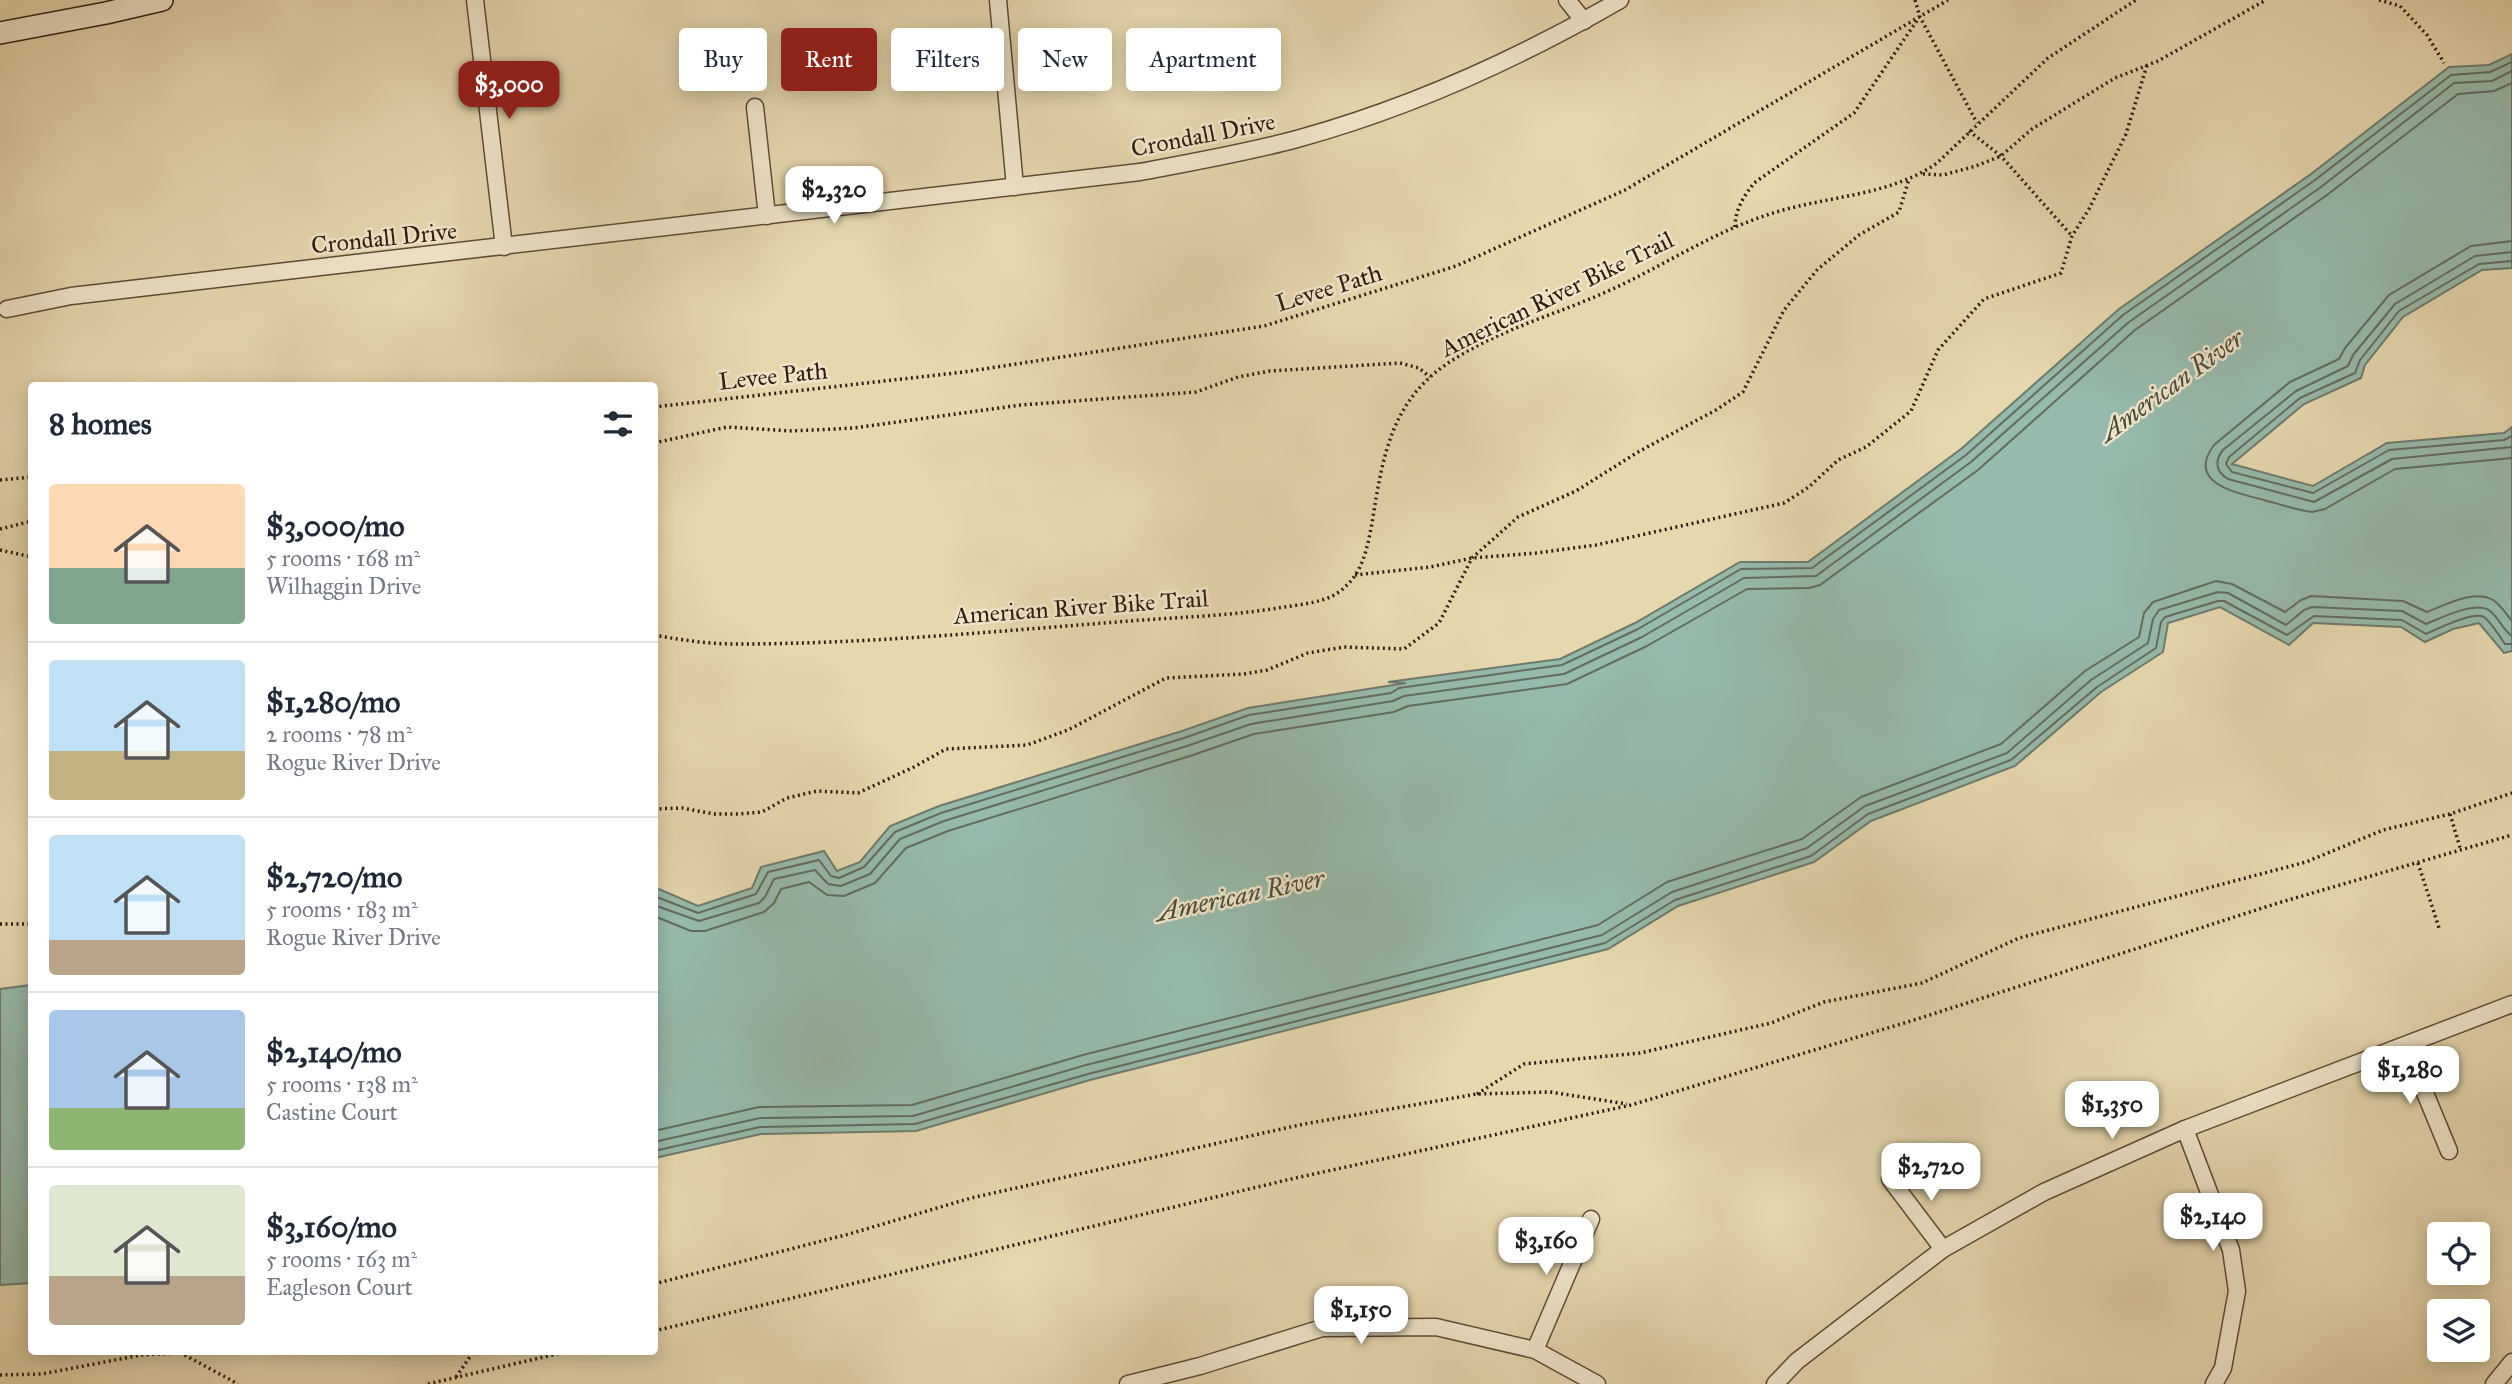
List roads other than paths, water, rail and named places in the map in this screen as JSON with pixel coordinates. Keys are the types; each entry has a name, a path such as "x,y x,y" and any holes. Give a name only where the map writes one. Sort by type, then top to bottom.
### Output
{"street":[{"path":"0,33 162,0"},
{"path":"475,0 504,247"},
{"path":"998,0 1015,187"},
{"path":"1567,0 1584,21"},
{"name":"Crondall Drive","path":"7,309 71,296 1140,172 1231,155 1364,118 1451,86 1534,48 1620,0"},
{"path":"755,107 767,216"},
{"path":"1776,1384 1797,1361 1943,1249 2044,1192 2185,1129 2512,1004"},
{"path":"2406,1046 2449,1152"},
{"path":"2185,1129 2231,1250 2237,1291 2223,1368 2214,1384"},
{"path":"1891,1179 1943,1249"},
{"path":"1535,1350 1591,1219"},
{"path":"1128,1384 1200,1366 1322,1328 1436,1327 1535,1350 1597,1384"},
{"path":"2494,1384 2512,1362"}],"water":[{"name":"American River","path":"2512,54 2512,268 2482,270 2403,317 2365,365 2361,378 2304,404 2232,464 2313,486 2387,443 2504,433 2512,427 2512,651 2504,653 2479,623 2453,629 2425,642 2401,627 2313,623 2289,645 2220,607 2168,623 2163,652 2101,692 2015,766 1871,821 1814,862 1678,906 1608,949 1090,1080 916,1131 761,1134 658,1157 658,889 698,906 752,888 761,867 824,851 837,871 860,862 890,826 939,806 1248,708 1406,683 1388,682 1560,659 1635,623 1740,562 1808,562 1961,449 2119,309 2311,174 2449,67 2489,65"},
{"path":"28,985 28,1283 0,1285 0,989"}]}
